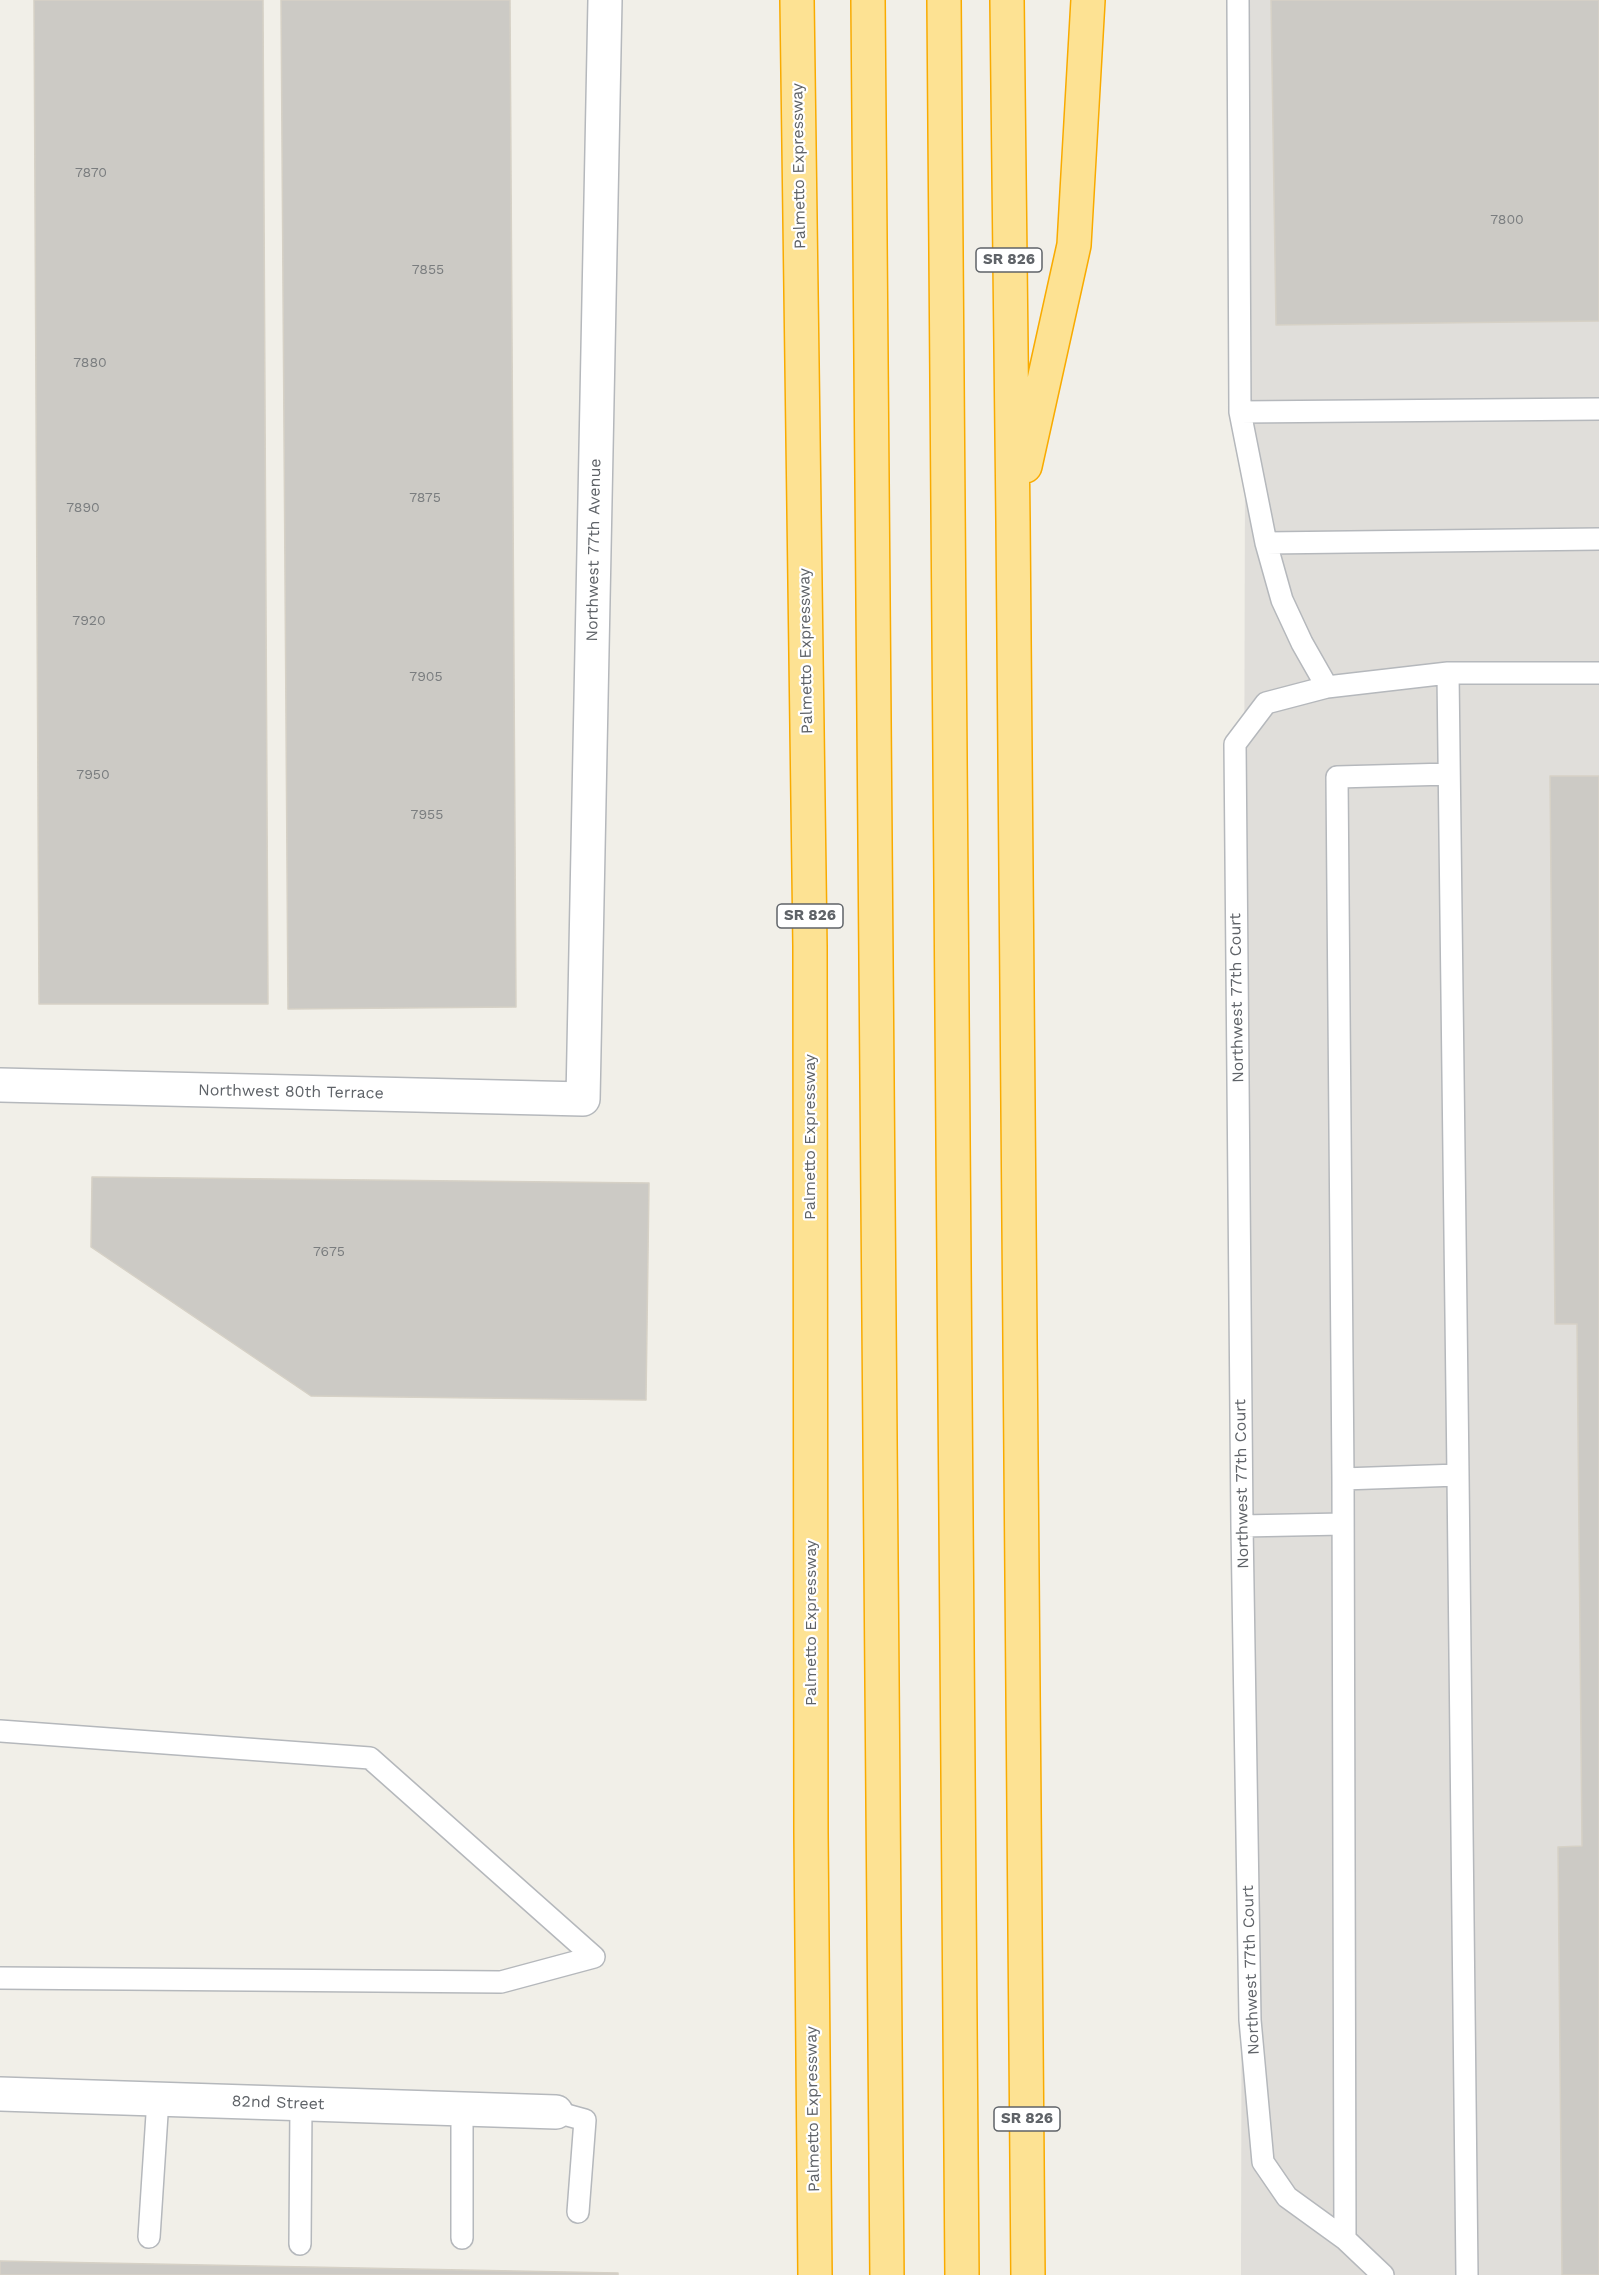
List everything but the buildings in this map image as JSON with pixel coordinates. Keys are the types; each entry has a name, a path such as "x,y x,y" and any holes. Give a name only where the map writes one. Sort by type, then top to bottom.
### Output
{"highway":[{"name":"Palmetto Expressway","path":"797,0 810,946 811,1833 815,2275"},
{"path":"868,0 887,2275"},
{"path":"944,0 962,2275"},
{"name":"SR 826","path":"1007,0 1028,2259"},
{"path":"1013,521 1074,245 1088,0"}],"street":[{"name":"Northwest 77th Avenue","path":"583,1099 605,0"},
{"name":"Northwest 80th Terrace","path":"0,1085 583,1099"},
{"name":"82nd Street","path":"0,2094 556,2112"}],"lane":[{"path":"1238,0 1240,412 1266,543 1282,600 1302,643 1327,687 1448,673 1599,673"},
{"path":"1240,412 1599,410"},
{"path":"1266,543 1599,539"},
{"path":"1448,673 1467,2275"},
{"name":"Northwest 77th Court","path":"1327,687 1266,703 1234,744 1242,1526 1250,2020 1263,2162 1287,2197 1346,2239 1383,2275"},
{"path":"1346,2239 1337,777 1449,774"},
{"path":"1343,1479 1458,1475"},
{"path":"1242,1526 1343,1524"},
{"path":"0,1731 370,1758 594,1957 501,1982 0,1978"},
{"path":"149,2237 158,2099"},
{"path":"300,2244 301,2104"},
{"path":"462,2109 462,2238"},
{"path":"556,2112 585,2120 578,2212"}],"shaded area":[{"path":"1246,0 1599,0 1599,2275 1241,2275"}]}
